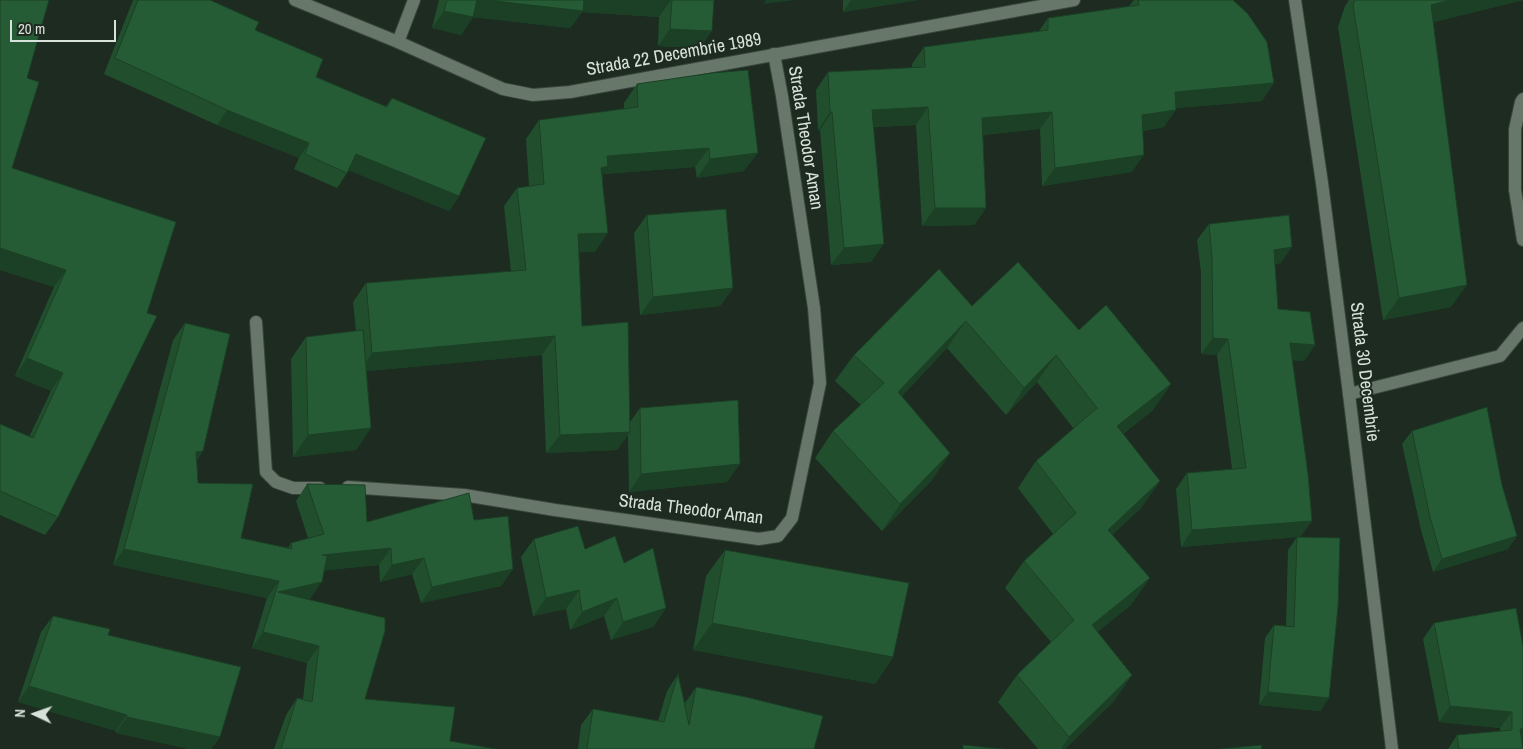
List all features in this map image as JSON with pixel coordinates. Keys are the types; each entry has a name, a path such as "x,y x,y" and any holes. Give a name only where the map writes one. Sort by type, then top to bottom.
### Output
{"street":[{"name":"Strada 22 Decembrie 1989","path":"295,0 398,42 503,89 533,95 570,92 1074,0"},
{"path":"398,42 414,0"},
{"name":"Strada 30 Decembrie","path":"1295,0 1322,183 1392,749"},
{"name":"Strada Theodor Aman","path":"256,322 266,472 276,482 293,488 360,487 464,495 565,512 759,539 778,536 792,518 820,383 814,308 774,54"},
{"path":"1523,99 1515,129 1515,190 1523,240"},
{"path":"1349,394 1500,356 1523,328"}],"building":[{"path":"0,0 49,0 27,78 39,82 12,168 176,222 147,313 157,316 58,517 0,491 0,424 33,438 63,373 27,358 66,270 0,248"},
{"path":"138,0 210,0 259,22 255,30 323,59 316,77 387,107 392,98 486,138 459,196 356,154 347,173 305,154 309,143 227,110 115,58"},
{"path":"447,0 477,0 473,17 444,11"},
{"path":"486,0 584,0 583,11"},
{"path":"672,0 714,0 712,31 670,29"},
{"path":"1138,0 1233,0 1248,14 1267,42 1274,83 1175,92 1176,110 1142,115 1144,155 1055,168 1052,112 982,118 986,208 935,208 928,107 872,110 884,244 844,248 832,112 830,112 828,72 925,67 924,47 1048,30 1048,18 1139,5"},
{"path":"1355,0 1450,0 1431,5 1467,285 1399,298 1353,5"},
{"path":"748,70 758,153 710,159 709,148 607,156 608,166 601,168 608,233 578,234 582,326 628,322 630,432 560,435 555,336 372,353 366,283 526,270 517,188 544,184 539,120 638,107 637,84 712,73"},
{"path":"726,209 733,288 653,297 647,215"},
{"path":"1289,215 1292,247 1274,250 1278,309 1310,312 1315,345 1290,343 1308,474 1312,521 1192,530 1187,473 1246,468 1228,339 1213,338 1212,256 1209,224"},
{"path":"1018,262 1079,330 1106,305 1171,384 1117,426 1160,481 1108,530 1150,578 1092,625 1132,675 1069,737 1017,675 1074,620 1024,561 1076,513 1036,461 1097,408 1056,355 1024,388 966,321 898,392 950,453 900,504 833,431 884,383 854,355 939,269 972,306"},
{"path":"185,323 230,334 203,451 196,452 198,483 253,484 241,538 292,549 291,543 324,534 307,484 365,485 367,522 469,493 474,520 508,516 513,569 432,587 424,558 392,565 391,548 322,555 327,556 322,582 278,592 385,618 385,631 365,699 455,707 450,741 496,749 281,749 297,698 312,702 319,646 263,632 279,581 124,549"},
{"path":"363,330 371,428 308,435 306,337"},
{"path":"738,400 740,464 641,474 640,408"},
{"path":"1487,407 1502,485 1517,536 1442,559 1430,517 1412,431"},
{"path":"578,526 585,549 615,536 624,563 653,548 666,608 623,622 617,598 582,612 579,590 546,598 534,539"},
{"path":"1297,537 1340,538 1338,607 1329,698 1268,692 1274,625 1294,627"},
{"path":"725,550 909,583 893,657 712,623"},
{"path":"1516,608 1523,646 1523,729 1520,729 1523,749 1459,749 1457,735 1512,730 1512,712 1450,706 1434,623"},
{"path":"53,616 110,629 108,635 241,667 220,737 127,717 127,715 29,686"},
{"path":"678,674 689,725 696,687 823,716 814,749 587,749 593,709 664,722"},
{"path":"963,745 1002,749 963,749"},
{"path":"1262,745 1261,749 1220,749"}]}
